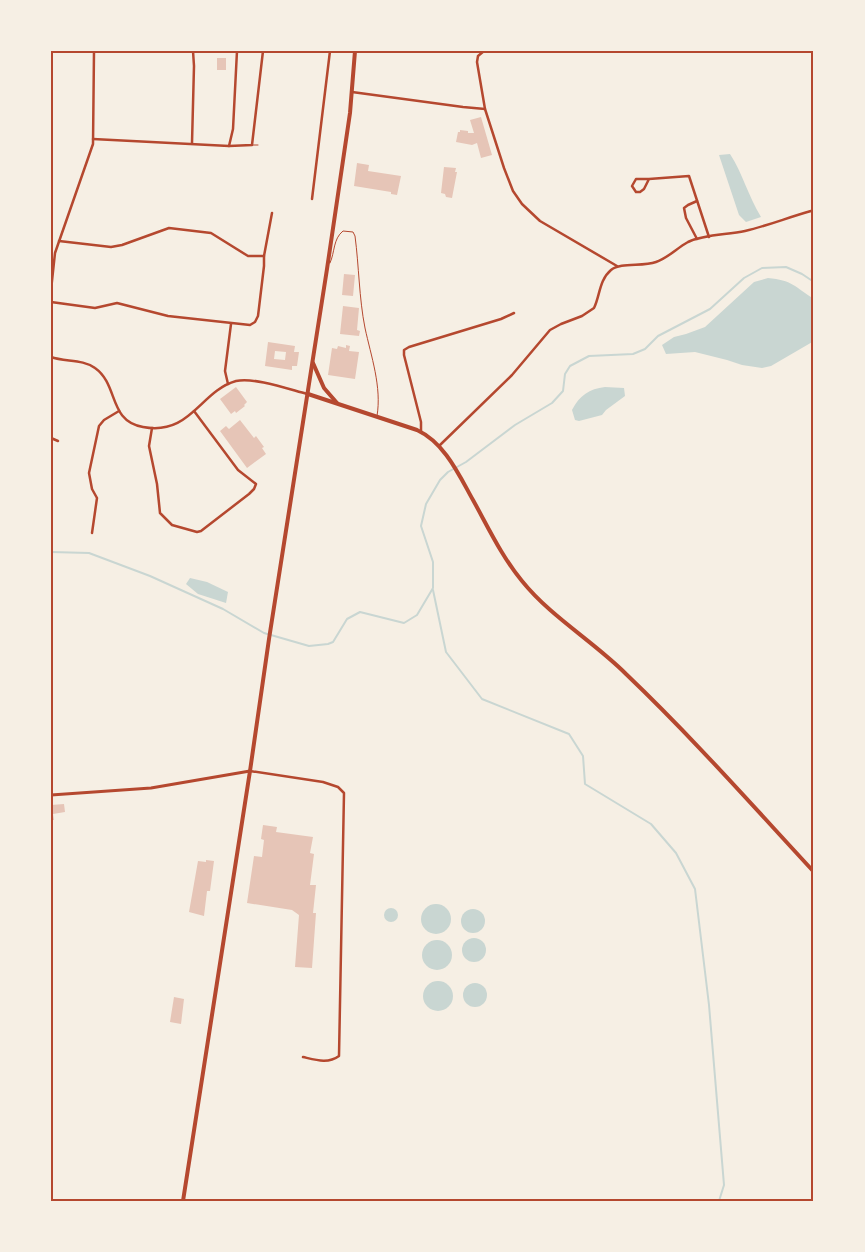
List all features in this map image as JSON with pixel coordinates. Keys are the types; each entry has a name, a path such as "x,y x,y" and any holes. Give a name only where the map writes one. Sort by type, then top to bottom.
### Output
{"main road":[{"path":"183,1201 250,771 270,629 328,268 352,92 355,51"},
{"path":"313,363 324,388 338,403"},
{"path":"308,394 422,432 439,446 452,463 509,564 522,582 540,600 625,672 689,736 814,872"}],"street":[{"path":"51,290 53,262 93,139 94,51"},
{"path":"192,143 193,51"},
{"path":"229,146 233,129 238,51"},
{"path":"93,139 229,146 252,145 264,51"},
{"path":"312,199 330,51"},
{"path":"484,51 478,56 477,62 485,109 513,190 522,204 540,221 618,266 638,266 654,263 669,256 688,243 747,230 811,210"},
{"path":"352,92 463,108 485,109"},
{"path":"650,179 640,192 636,192 632,186 636,179 689,176 709,237"},
{"path":"697,201 684,208 686,218 697,240"},
{"path":"51,302 95,308 116,303 168,316 231,324 253,324 257,319 264,256 272,212"},
{"path":"59,241 111,247 122,245 168,228 210,233 248,256 264,256"},
{"path":"439,446 512,375 550,330 582,316 594,308 605,277 618,266"},
{"path":"422,432 404,350 501,319 514,313"},
{"path":"228,384 224,371 231,324"},
{"path":"51,357 94,367 107,382 119,411 124,418 132,424 152,428 170,426 194,411 228,384 241,380 254,381 308,394"},
{"path":"92,533 97,498 92,489 89,473 99,426 104,420 119,411"},
{"path":"152,428 149,446 157,484 160,513 172,525 197,532 201,531 249,494 256,484 238,470 194,411"},
{"path":"51,438 58,441"},
{"path":"51,795 152,788 250,771 323,782 338,786 344,792 339,1056 333,1061 304,1058"}],"lane":[{"path":"252,145 258,145"},
{"path":"328,268 334,254 336,236 343,230 350,230 355,236 365,328 377,389 378,406 376,416"}],"shaded area":[{"path":"730,154 761,217 746,222 739,215 719,155"},
{"path":"768,278 788,282 814,299 814,341 771,366 762,368 742,365 695,352 666,354 662,345 674,337 705,327 754,282"},
{"path":"605,387 624,388 625,396 602,415 579,421 575,420 572,410 578,400 594,389"},
{"path":"190,578 207,582 228,592 226,603 198,594 186,584"},
{"path":"436,904 447,908 451,919 447,930 436,934 425,930 421,919 425,908"},
{"path":"388,908 394,908 398,915 394,922 388,922 384,918 384,912"},
{"path":"473,909 478,910 484,916 484,926 478,932 473,933 468,932 462,926 461,921 462,916 468,910"},
{"path":"474,938 479,939 485,945 485,955 479,961 474,962 469,961 463,955 462,950 463,945 469,939"},
{"path":"437,940 448,944 452,955 448,966 437,970 426,966 422,955 426,944"},
{"path":"438,981 449,985 453,996 449,1007 438,1011 427,1007 423,996 427,985"},
{"path":"475,983 480,984 486,990 486,1000 480,1006 475,1007 470,1006 464,1000 463,995 464,990 470,984"}],"building":[{"path":"217,58 226,58 226,70 217,70"},
{"path":"481,117 492,155 481,158 477,143 472,145 456,142 460,130 474,133 470,120"},
{"path":"357,163 369,165 368,171 401,176 397,195 391,194 391,192 354,186"},
{"path":"444,167 456,168 455,172 457,172 452,198 446,197 445,194 441,193"},
{"path":"344,274 355,275 353,296 342,295"},
{"path":"343,306 359,308 357,330 360,331 359,336 340,334"},
{"path":"268,342 295,346 294,352 299,352 297,366 292,366 292,370 265,366","holes":["275,351 286,352 285,360 274,359"]},
{"path":"346,345 350,346 349,351 359,352 355,379 328,375 332,348 337,349 338,346 346,348"},
{"path":"236,387 247,402 236,413 235,411 231,414 220,399"},
{"path":"240,420 254,438 256,436 264,447 262,448 266,454 247,468 220,431 226,426 229,429"},
{"path":"64,804 65,812 53,814 54,820 51,820 51,805"},
{"path":"263,825 277,827 276,832 313,837 310,853 314,854 310,885 316,885 313,913 316,913 312,968 295,967 299,915 292,910 247,903 254,856 262,857 264,840 261,839"},
{"path":"206,860 214,861 210,891 207,891 204,916 189,912 198,861 206,862"},
{"path":"174,997 184,999 181,1024 170,1022"}],"waterway":[{"path":"51,552 89,553 150,576 223,609 264,633 309,646 333,642 347,619 360,612 404,623 417,615 433,588 433,562 421,526 426,504 440,480 448,472 466,462 515,425 552,403 563,391 565,374 570,366 589,356 633,354 645,349 658,336 710,309 744,278 762,268 786,267 814,282"},
{"path":"433,590 446,652 482,699 569,734 583,756 585,784 651,824 676,853 695,889 709,1005 724,1185 719,1201"}]}
